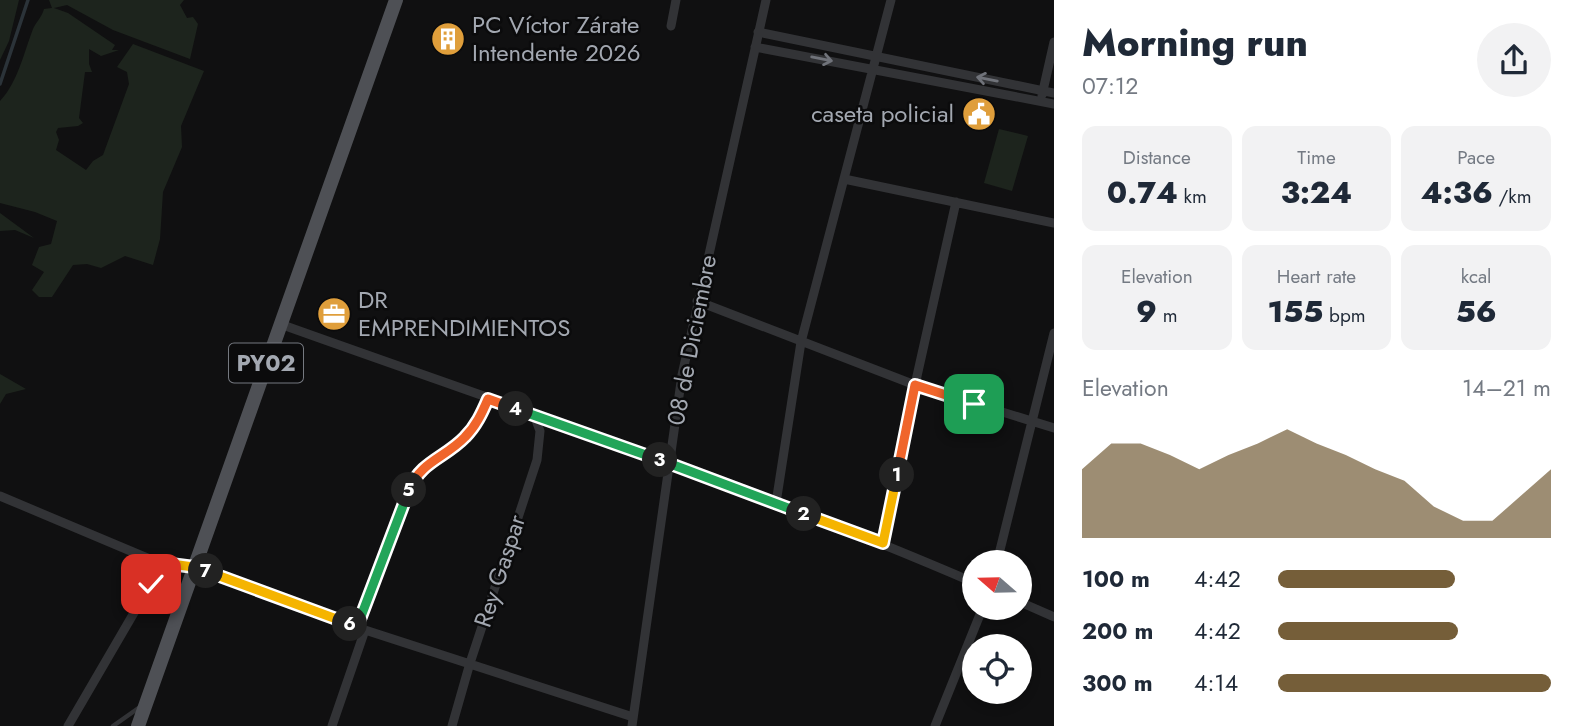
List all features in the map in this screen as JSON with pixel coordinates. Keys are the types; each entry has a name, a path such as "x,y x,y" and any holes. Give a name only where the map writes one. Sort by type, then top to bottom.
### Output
{"main road":[{"name":"PY02","path":"138,726 396,0"}],"street":[{"path":"671,26 676,0"},
{"name":"08 de Diciembre","path":"632,722 682,375 766,0"},
{"path":"776,503 801,342 891,0"},
{"path":"758,32 1042,96 1054,104"},
{"path":"1042,96 1054,42"},
{"path":"755,47 1042,96 1054,93"},
{"path":"844,179 1054,223"},
{"path":"883,543 956,201"},
{"path":"697,301 915,385 1054,428"},
{"path":"280,324 776,503 883,543 962,577"},
{"path":"1001,550 1054,333"},
{"path":"332,726 374,578 418,472 463,439 478,422 488,399"},
{"name":"Rey Gaspar","path":"452,726 537,460 540,431 534,415"},
{"path":"0,496 163,563 194,567 632,722"},
{"path":"68,726 163,563"},
{"path":"1032,607 1054,617"},
{"path":"935,726 978,620"}],"lane":[{"path":"113,726 147,702"}],"shaded area":[{"path":"0,0 19,0 9,41 0,60"},
{"path":"49,0 184,0 180,5 187,18 193,17 198,24 190,59 113,30 67,5 54,8 68,13 115,45 112,50 119,50 101,56 89,49 92,72 85,72 79,118 83,123 58,128 56,132 59,140 56,150 86,170 93,161 103,155 129,84 127,72 117,67 133,44 204,71 181,126 182,147 163,192 160,239 153,265 125,256 101,268 87,264 73,265 52,297 39,297 32,290 44,272 32,265 39,247 51,244 57,221 0,203 0,101 16,76 33,29 44,9 52,8"},
{"path":"999,129 1028,136 1012,191 984,183"},
{"path":"0,213 34,238 15,230 0,231"},
{"path":"0,374 26,389 6,394 0,404"}],"waterway":[{"path":"0,84 28,0"}],"place":[{"name":"PC Víctor Zárate Intendente 2026","path":"448,39"},
{"name":"caseta policial","path":"979,114"},
{"name":"DR EMPRENDIMIENTOS","path":"334,314"}],"route":[{"path":"151,584 163,563 194,567 357,627 374,578 418,472 463,439 478,422 488,399 883,543 915,385 974,404"}]}
